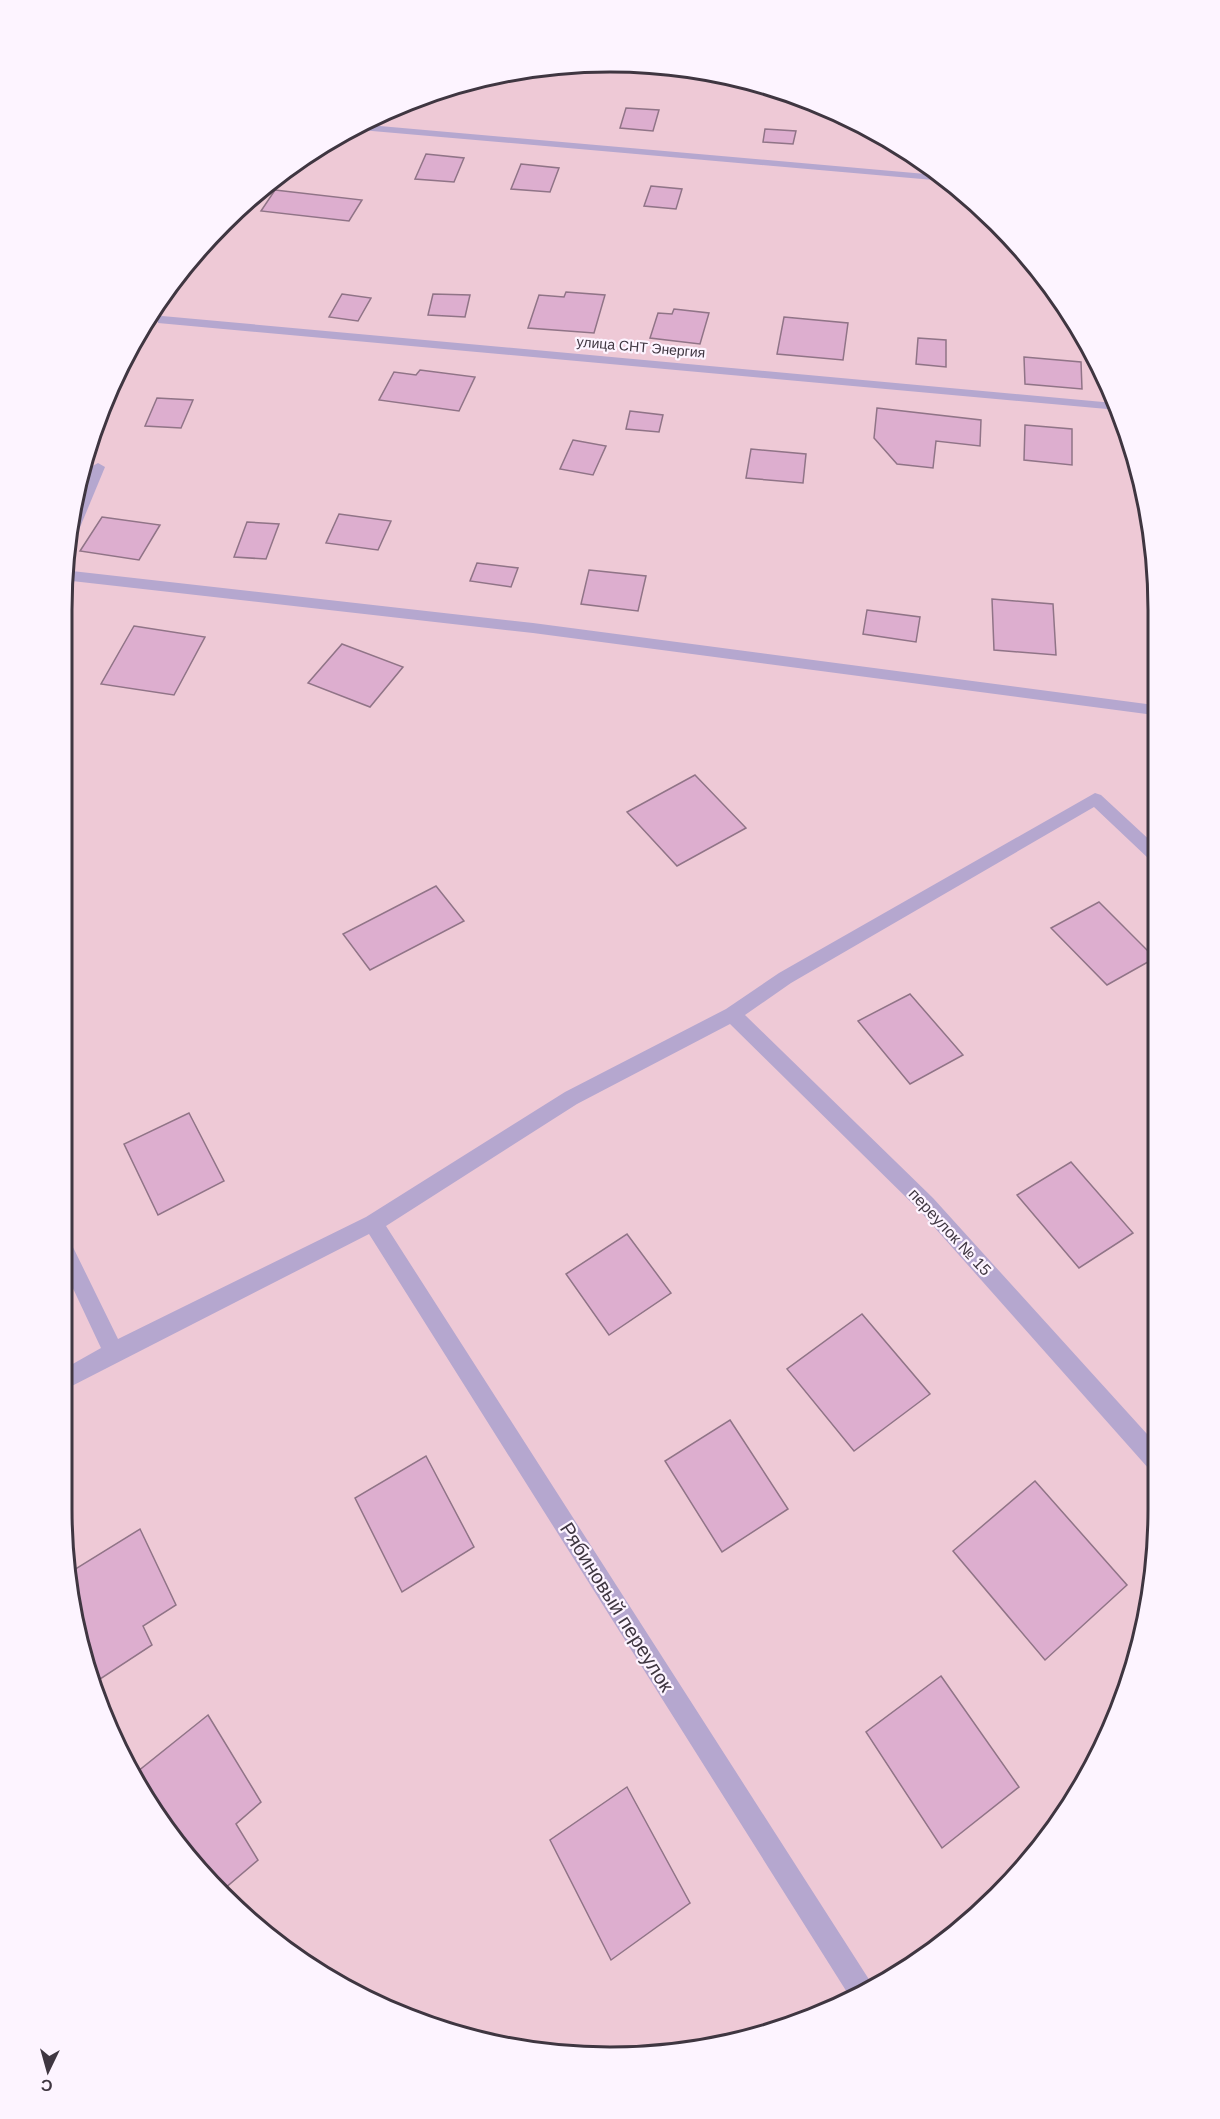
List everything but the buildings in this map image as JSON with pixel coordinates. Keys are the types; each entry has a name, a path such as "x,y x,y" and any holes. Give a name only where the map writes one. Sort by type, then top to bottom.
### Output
{"street":[{"path":"368,129 929,177"},
{"name":"улица СНТ Энергия","path":"162,320 1108,406"},
{"path":"82,506 98,467"},
{"path":"73,576 532,628 1148,709"},
{"path":"72,1375 114,1352 373,1223 571,1098 732,1014 785,978 1095,799 1148,848"},
{"name":"переулок № 15","path":"732,1014 926,1203 1148,1451"},
{"name":"Рябиновый переулок","path":"373,1223 859,1986"},
{"path":"72,1266 114,1352"}],"shaded area":[{"path":"575,73 645,73 680,77 715,82 783,101 848,127 879,144 938,183 965,206 1014,255 1057,311 1093,372 1107,404 1130,471 1143,540 1148,610 1147,1544 1138,1614 1130,1648 1107,1715 1076,1778 1037,1837 1014,1864 965,1913 909,1956 848,1992 816,2006 749,2029 680,2042 645,2046 575,2046 505,2037 471,2029 404,2006 341,1975 282,1936 255,1913 206,1864 183,1837 144,1778 113,1715 90,1648 82,1614 73,1544 73,575 82,505 90,471 113,404 144,341 183,282 206,255 255,206 282,183 341,144 372,127 404,113 471,90 505,82"}]}
